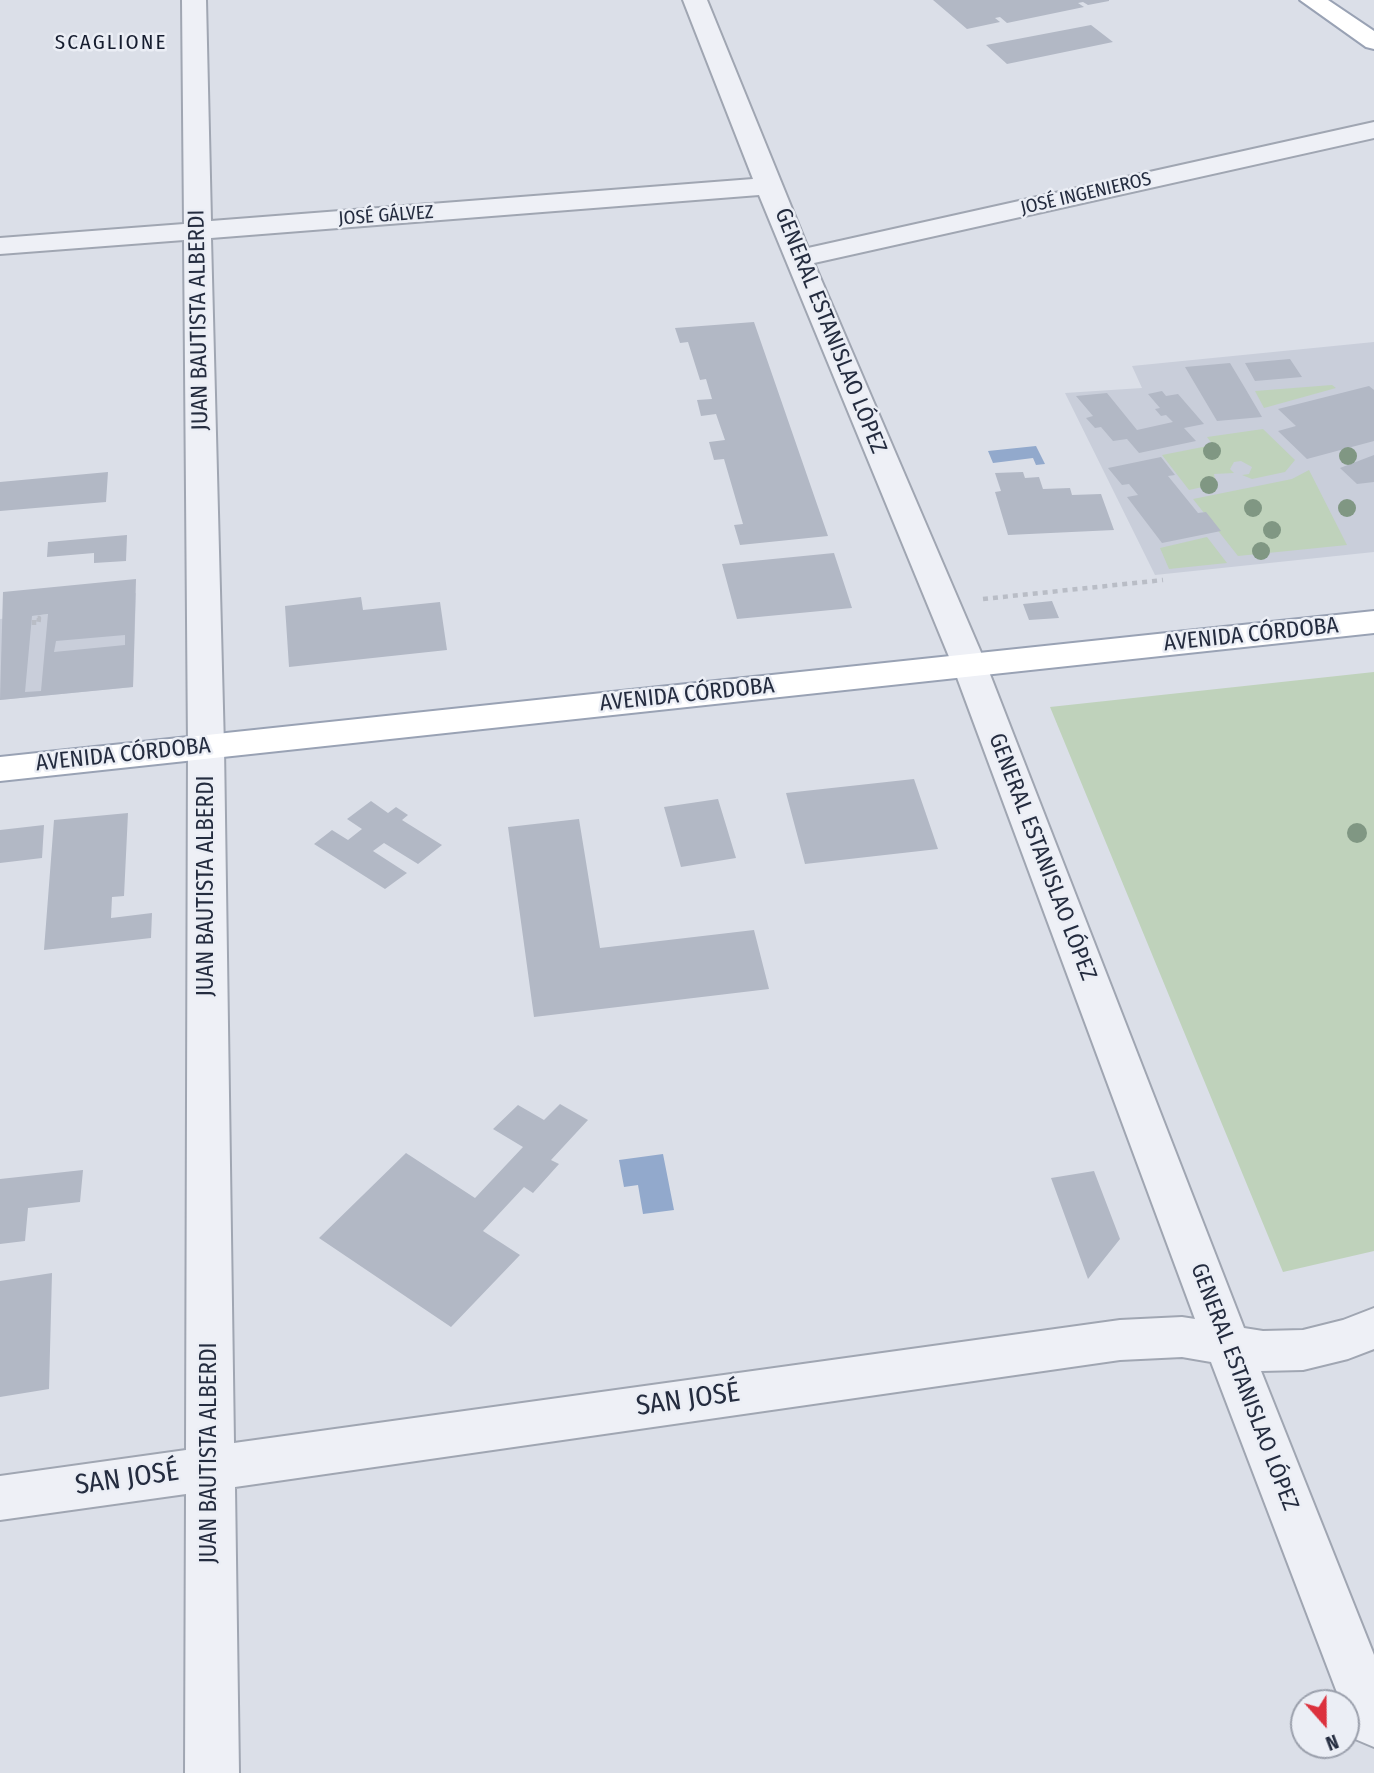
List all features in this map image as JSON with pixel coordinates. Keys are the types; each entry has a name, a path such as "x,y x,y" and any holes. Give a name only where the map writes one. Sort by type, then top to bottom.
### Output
{"main road":[{"path":"1312,0 1374,42"},
{"name":"AVENIDA CÓRDOBA","path":"0,768 1374,622"}],"street":[{"name":"JUAN BAUTISTA ALBERDI","path":"194,0 206,747 212,1773"},
{"name":"GENERAL ESTANISLAO LÓPEZ","path":"695,0 798,258 969,664 1227,1344 1374,1721"},
{"name":"JOSÉ INGENIEROS","path":"798,258 1374,130"},
{"name":"JOSÉ GÁLVEZ","path":"0,246 771,186"},
{"name":"SAN JOSÉ","path":"0,1498 1120,1340 1182,1337 1263,1351 1303,1350 1348,1339 1374,1328"}],"path":[{"path":"943,603 1163,580"}],"shaded area":[{"path":"1374,342 1374,552 1155,575 1065,393 1142,388 1132,366"},
{"path":"136,593 133,687 0,700 0,619 108,608 109,595"}],"green space":[{"path":"1332,385 1336,388 1264,408 1255,391"},
{"path":"1263,429 1295,460 1285,472 1252,479 1242,475 1249,474 1252,467 1241,461 1234,462 1230,469 1234,473 1214,474 1216,484 1189,490 1162,455 1213,445 1207,437"},
{"path":"1309,470 1347,545 1238,556 1193,499 1292,479"},
{"path":"1207,537 1227,563 1169,569 1160,548"},
{"path":"1374,672 1374,1251 1283,1272 1050,707"}],"water":[{"path":"1036,446 1045,464 1036,465 1033,458 993,463 988,451"},
{"path":"663,1154 674,1210 643,1214 638,1185 624,1187 619,1160"}],"building":[{"path":"933,0 1109,1 1088,5 1078,3 1084,7 1007,23 1000,17 995,18 1000,22 967,29"},
{"path":"1091,25 1113,42 1007,64 986,45"},
{"path":"754,322 828,536 740,545 734,525 743,524 724,459 714,460 709,442 725,440 716,414 701,416 697,400 712,399 706,379 700,380 688,342 680,343 675,328"},
{"path":"1290,359 1302,377 1255,381 1245,363"},
{"path":"1230,363 1262,417 1217,421 1185,367"},
{"path":"1369,386 1374,390 1374,441 1307,459 1278,431 1296,426 1278,409"},
{"path":"1162,391 1166,396 1178,394 1204,424 1184,428 1196,441 1139,453 1127,439 1113,441 1101,427 1095,428 1086,418 1093,416 1076,396 1107,393 1137,430 1173,422 1166,415 1161,416 1155,409 1160,408 1148,394"},
{"path":"1374,455 1374,482 1357,484 1340,468"},
{"path":"1161,457 1175,475 1168,476 1198,513 1206,512 1221,531 1162,543 1127,497 1138,495 1129,484 1122,485 1108,468"},
{"path":"108,472 106,502 0,511 0,482"},
{"path":"1023,472 1025,478 1039,477 1043,489 1070,488 1072,495 1101,494 1114,530 1008,535 995,492 1001,491 995,473"},
{"path":"127,535 126,561 94,563 94,553 47,557 48,542"},
{"path":"834,553 852,608 737,619 722,564"},
{"path":"136,579 133,687 0,700 3,592","holes":["48,614 41,691 25,692 32,616","125,635 125,645 54,652 56,641"]},
{"path":"361,597 363,610 440,602 447,650 289,667 285,606"},
{"path":"1052,601 1059,618 1029,620 1023,604"},
{"path":"914,779 938,849 805,864 786,793"},
{"path":"718,799 736,858 681,867 664,807"},
{"path":"371,801 388,813 396,807 408,815 402,820 442,845 418,864 384,843 373,851 407,873 385,889 314,844 332,830 348,840 362,829 347,819"},
{"path":"128,813 124,896 112,897 111,918 152,913 151,938 44,950 54,820"},
{"path":"579,819 600,948 754,930 769,989 534,1017 508,827"},
{"path":"44,825 42,858 0,863 0,830"},
{"path":"560,1104 588,1120 551,1160 559,1164 533,1193 524,1187 483,1231 520,1255 451,1327 319,1238 406,1153 475,1198 523,1147 493,1129 518,1105 544,1120"},
{"path":"83,1170 80,1202 28,1208 25,1241 0,1244 0,1179"},
{"path":"1094,1171 1120,1239 1088,1279 1051,1178"},
{"path":"52,1273 49,1389 0,1397 0,1281"}],"district":[{"name":"SCAGLIONE","path":"111,43"}]}
